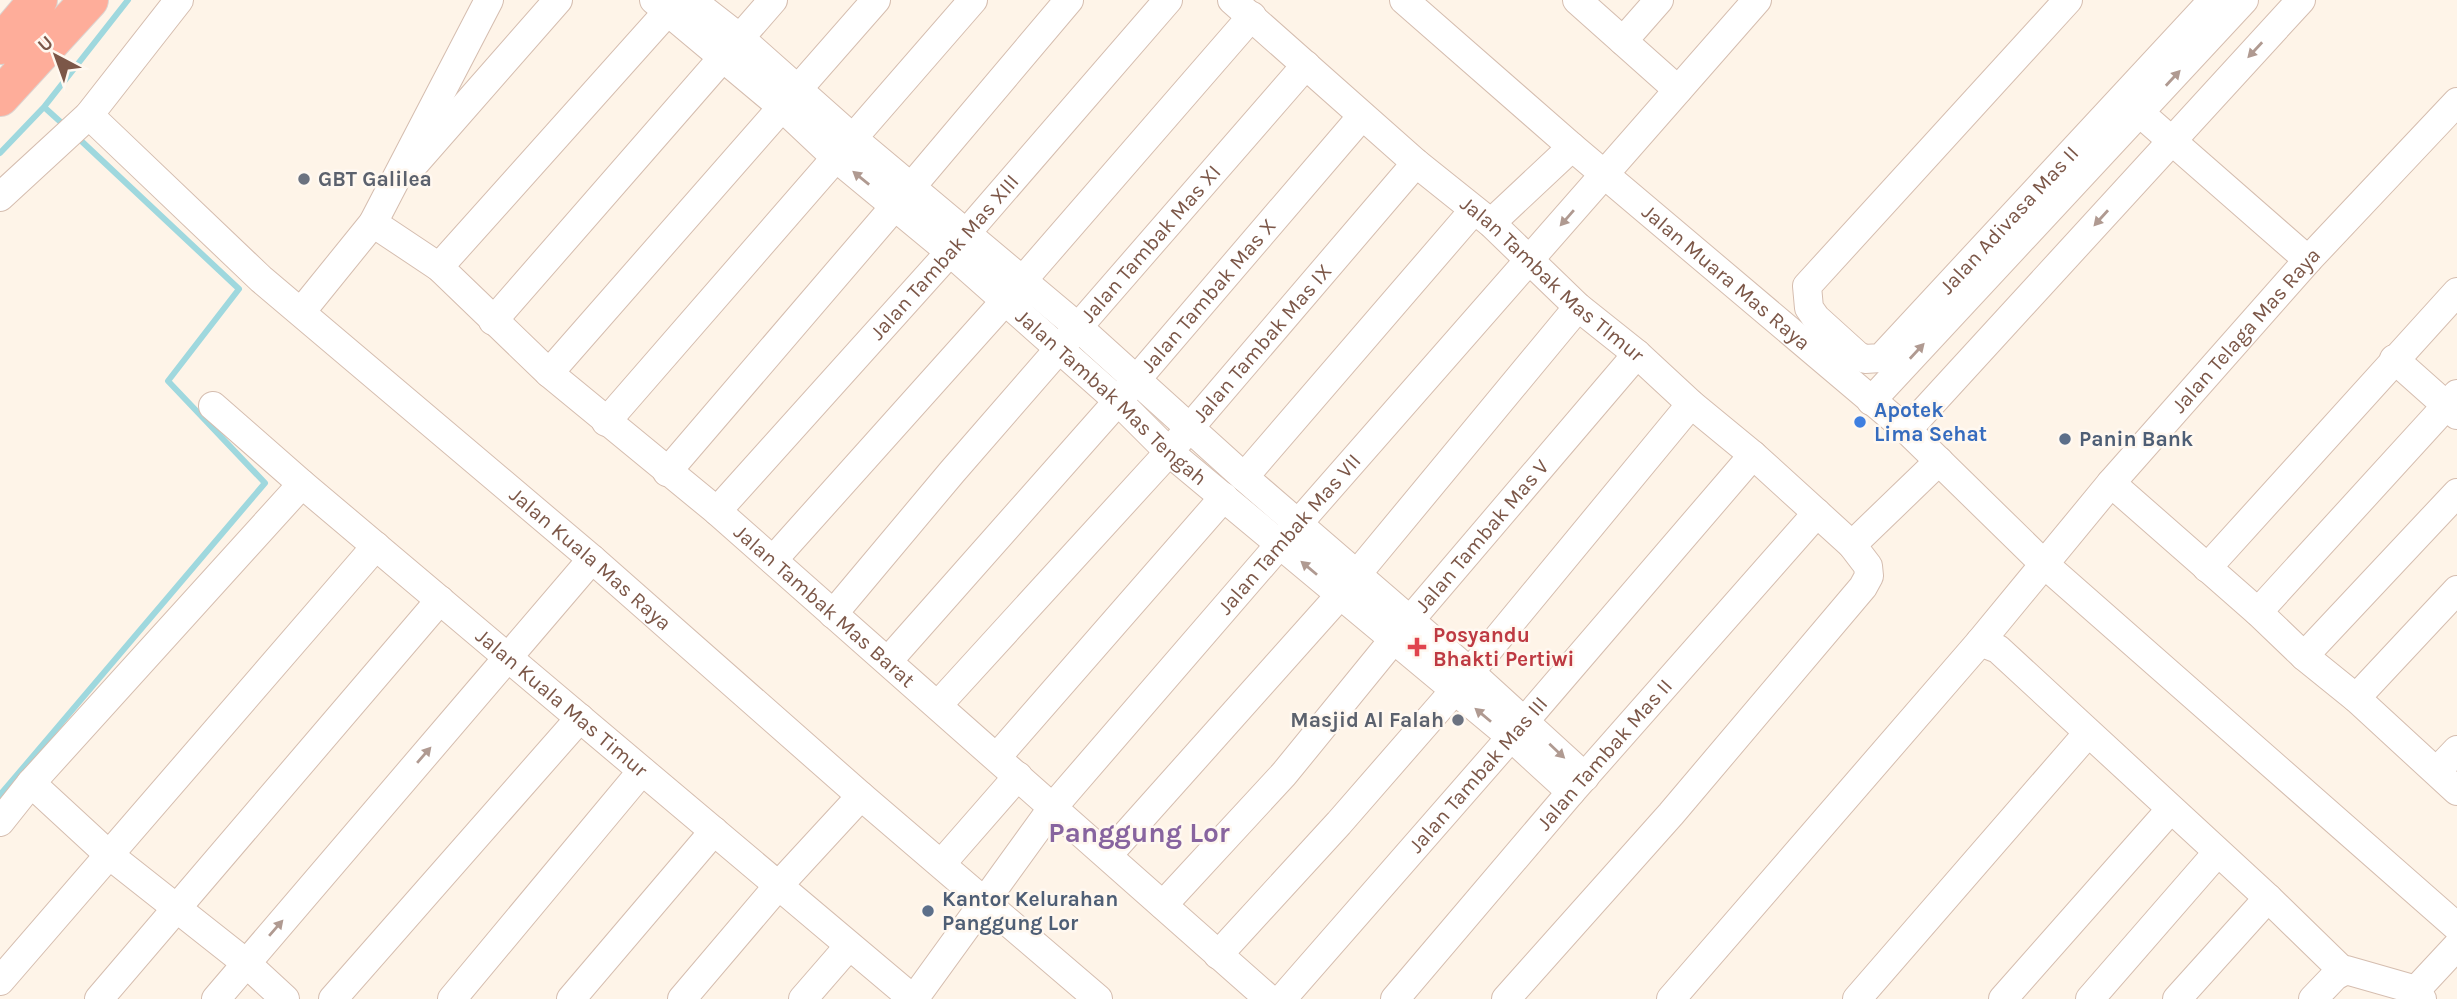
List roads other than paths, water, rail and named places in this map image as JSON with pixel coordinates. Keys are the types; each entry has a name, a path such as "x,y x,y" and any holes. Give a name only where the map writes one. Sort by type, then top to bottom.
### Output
{"highway":[{"path":"0,45 38,0"},
{"path":"0,128 6,114 5,91 89,0"}],"street":[{"path":"0,197 81,121 178,0"},
{"path":"301,312 373,223 489,0"},
{"path":"493,321 773,0"},
{"path":"550,373 876,0"},
{"path":"606,422 973,0"},
{"path":"667,472 1069,0"},
{"name":"Jalan Tambak Mas XIII","path":"717,511 958,243 1168,0"},
{"name":"Jalan Muara Mas Raya","path":"1404,0 1572,147 1907,430 2043,563 2457,927"},
{"path":"1577,0 1678,90"},
{"path":"1623,41 1659,0"},
{"name":"Jalan Tambak Mas VII","path":"913,999 1053,807 1757,0"},
{"name":"Jalan Adivasa Mas II","path":"2068,0 1807,286 1809,308 1849,349 1865,359 1881,358 2213,0"},
{"path":"1871,401 2245,0"},
{"path":"1907,430 2301,0"},
{"path":"387,196 553,2"},
{"path":"439,267 673,3"},
{"name":"Jalan Tambak Mas Tengah","path":"673,3 732,48 844,148 1014,291 1077,327 1127,390 1170,452 1224,497 1290,533"},
{"path":"773,560 1014,291 1242,8"},
{"name":"Jalan Tambak Mas TImur","path":"1242,8 1416,163 1483,217 1578,307 1753,454 1860,555"},
{"name":"Jalan Tambak Mas XI","path":"833,614 952,472 1306,65"},
{"name":"Jalan Telaga Mas Raya","path":"1671,999 1980,642 2111,483 2308,260 2457,102"},
{"path":"2140,113 2308,260"},
{"name":"Jalan Tambak Mas X","path":"888,662 1127,390 1362,116"},
{"name":"Jalan Kuala Mas Raya","path":"81,121 261,279 592,559 861,796 943,863 1098,999"},
{"path":"1244,477 1483,217 1572,147"},
{"name":"Jalan Tambak Mas IX","path":"938,705 1170,452 1416,163"},
{"name":"Jalan Tambak Mas Barat","path":"373,223 439,267 550,373 606,422 717,511 1269,999"},
{"name":"Jalan Tambak Mas Tengah","path":"1014,291 1059,349 1189,429 1244,477 1290,533 1518,729 1578,785"},
{"path":"2207,568 2457,292"},
{"path":"1108,855 1349,584 1578,307"},
{"name":"Jalan Tambak Mas V","path":"1163,905 1284,774 1637,354"},
{"path":"2258,612 2454,405 2394,359"},
{"path":"1218,955 1339,823 1462,681 1691,404"},
{"name":"Jalan Kuala Mas Timur","path":"213,406 913,999"},
{"name":"Jalan Tambak Mas III","path":"1282,999 1753,454"},
{"path":"1506,999 1671,814 1863,587 1869,576 1860,555 1939,461"},
{"path":"2111,483 2304,656 2356,698 2457,791"},
{"path":"0,822 31,783 302,484"},
{"path":"2304,656 2457,493"},
{"path":"997,757 1224,497"},
{"name":"Jalan Tambak Mas II","path":"1395,999 1578,785 1817,513"},
{"path":"0,981 376,546"},
{"path":"216,999 592,559"},
{"path":"2356,698 2457,590"},
{"path":"99,999 440,600"},
{"path":"1980,642 1998,649 2342,970 2351,970 2419,995 2457,946"},
{"path":"333,999 580,718"},
{"path":"1857,999 2088,733"},
{"path":"2437,771 2457,750"},
{"path":"452,999 642,771"},
{"path":"943,863 1018,776"},
{"path":"31,783 108,854 177,906 285,999"},
{"path":"682,999 778,886 861,796"},
{"path":"2003,999 2170,810"},
{"path":"570,999 714,831"},
{"path":"2090,999 2217,853"},
{"path":"2177,999 2267,898"},
{"path":"803,999 849,946"},
{"path":"2314,999 2342,970"}],"waterway":[{"path":"44,107 128,0"},
{"path":"0,153 44,107 65,126"},
{"path":"0,795 265,483 168,381 239,289 76,136"}],"place":[{"name":"GBT Galilea","path":"304,179"},
{"name":"Apotek Lima Sehat","path":"1860,422"},
{"name":"Panin Bank","path":"2065,439"},
{"name":"Posyandu Bhakti Pertiwi","path":"1417,647"},
{"name":"Masjid Al Falah","path":"1458,720"},
{"name":"Kantor Kelurahan Panggung Lor","path":"928,911"}],"district":[{"name":"Panggung Lor","path":"1139,832"}]}
